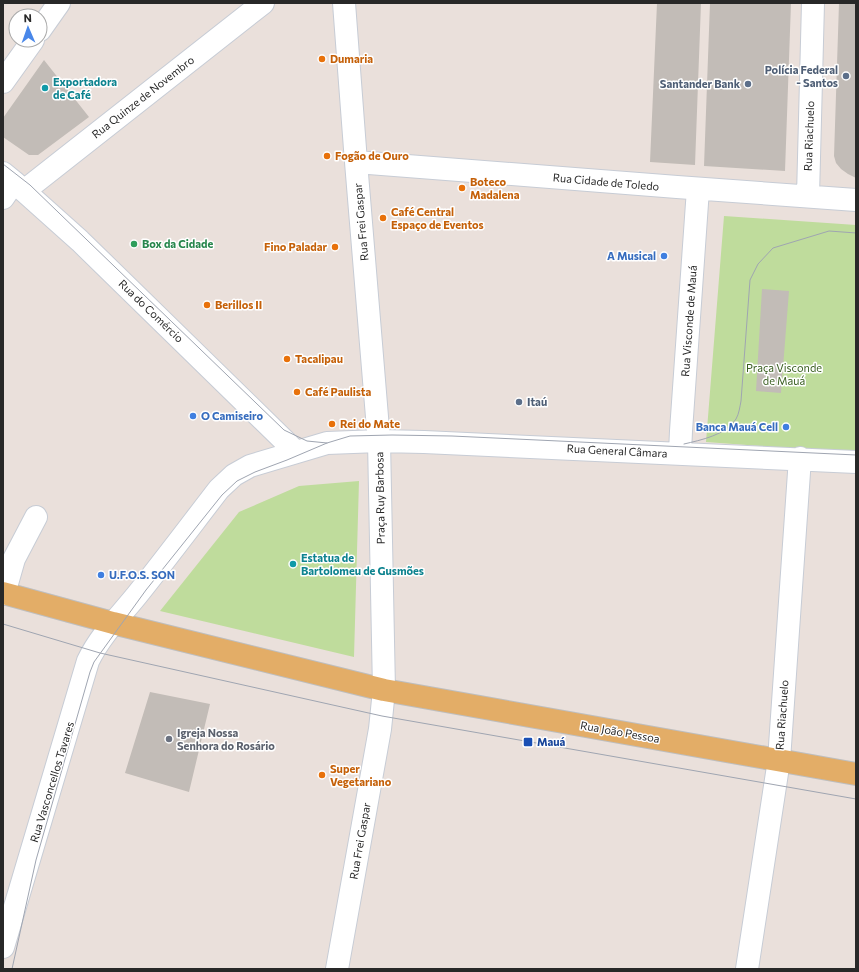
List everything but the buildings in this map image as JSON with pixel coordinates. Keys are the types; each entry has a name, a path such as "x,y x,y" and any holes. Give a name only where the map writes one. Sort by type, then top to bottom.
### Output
{"main road":[{"path":"4,593 112,623 384,690"},
{"name":"Rua João Pessoa","path":"384,690 856,774"}],"street":[{"path":"48,19 59,3"},
{"name":"Rua Quinze de Novembro","path":"11,186 262,3"},
{"name":"Rua Frei Gaspar","path":"344,3 379,441"},
{"name":"Rua Riachuelo","path":"808,196 813,3"},
{"path":"3,82 27,48"},
{"name":"Rua Cidade de Toledo","path":"356,162 856,200"},
{"name":"Rua do Comércio","path":"11,186 80,241 296,452"},
{"name":"Rua Visconde de Mauá","path":"680,454 698,189"},
{"name":"Praça Ruy Barbosa","path":"112,623 136,596 219,489 234,475 250,466 327,443 379,441 384,690"},
{"name":"Rua General Câmara","path":"379,441 800,458 856,462"},
{"name":"Rua Riachuelo","path":"747,969 779,760 800,458"},
{"path":"4,593 14,559 36,517"},
{"name":"Rua Vasconcellos Tavares","path":"3,947 88,661 93,650 112,623"},
{"name":"Rua Frei Gaspar","path":"337,969 380,728 384,690"}],"green space":[{"name":"Praça Visconde de Mauá","path":"724,216 856,225 856,453 706,442"},
{"path":"359,481 354,657 160,611 239,512 299,486"}],"tram line":[{"path":"3,164 30,185 284,430 307,441 327,443"},
{"path":"684,444 705,439 720,433 732,425 737,417 741,401 750,280 758,264 773,248 829,231 856,233"},
{"path":"12,969 36,860 94,662 146,590 222,495 237,481 255,472 327,443 350,436 452,436 856,455"},
{"path":"3,624 100,653 382,716 856,799"}],"place":[{"name":"Dumaria","path":"322,59"},
{"name":"Polícia Federal - Santos","path":"846,76"},
{"name":"Santander Bank","path":"748,84"},
{"name":"Exportadora de Café","path":"45,88"},
{"name":"Fogão de Ouro","path":"327,156"},
{"name":"Boteco Madalena","path":"462,188"},
{"name":"Café Central Espaço de Eventos","path":"383,218"},
{"name":"Box da Cidade","path":"134,244"},
{"name":"Fino Paladar","path":"335,247"},
{"name":"A Musical","path":"664,256"},
{"name":"Berillos II","path":"207,305"},
{"name":"Tacalipau","path":"287,359"},
{"name":"Café Paulista","path":"297,392"},
{"name":"Itaú","path":"519,402"},
{"name":"O Camiseiro","path":"193,416"},
{"name":"Rei do Mate","path":"332,424"},
{"name":"Banca Mauá Cell","path":"786,427"},
{"name":"Estatua de Bartolomeu de Gusmões","path":"293,564"},
{"name":"U.F.O.S. SON","path":"101,575"},
{"name":"Igreja Nossa Senhora do Rosário","path":"169,739"},
{"name":"Mauá","path":"528,742"},
{"name":"Super Vegetariano","path":"322,775"}]}
